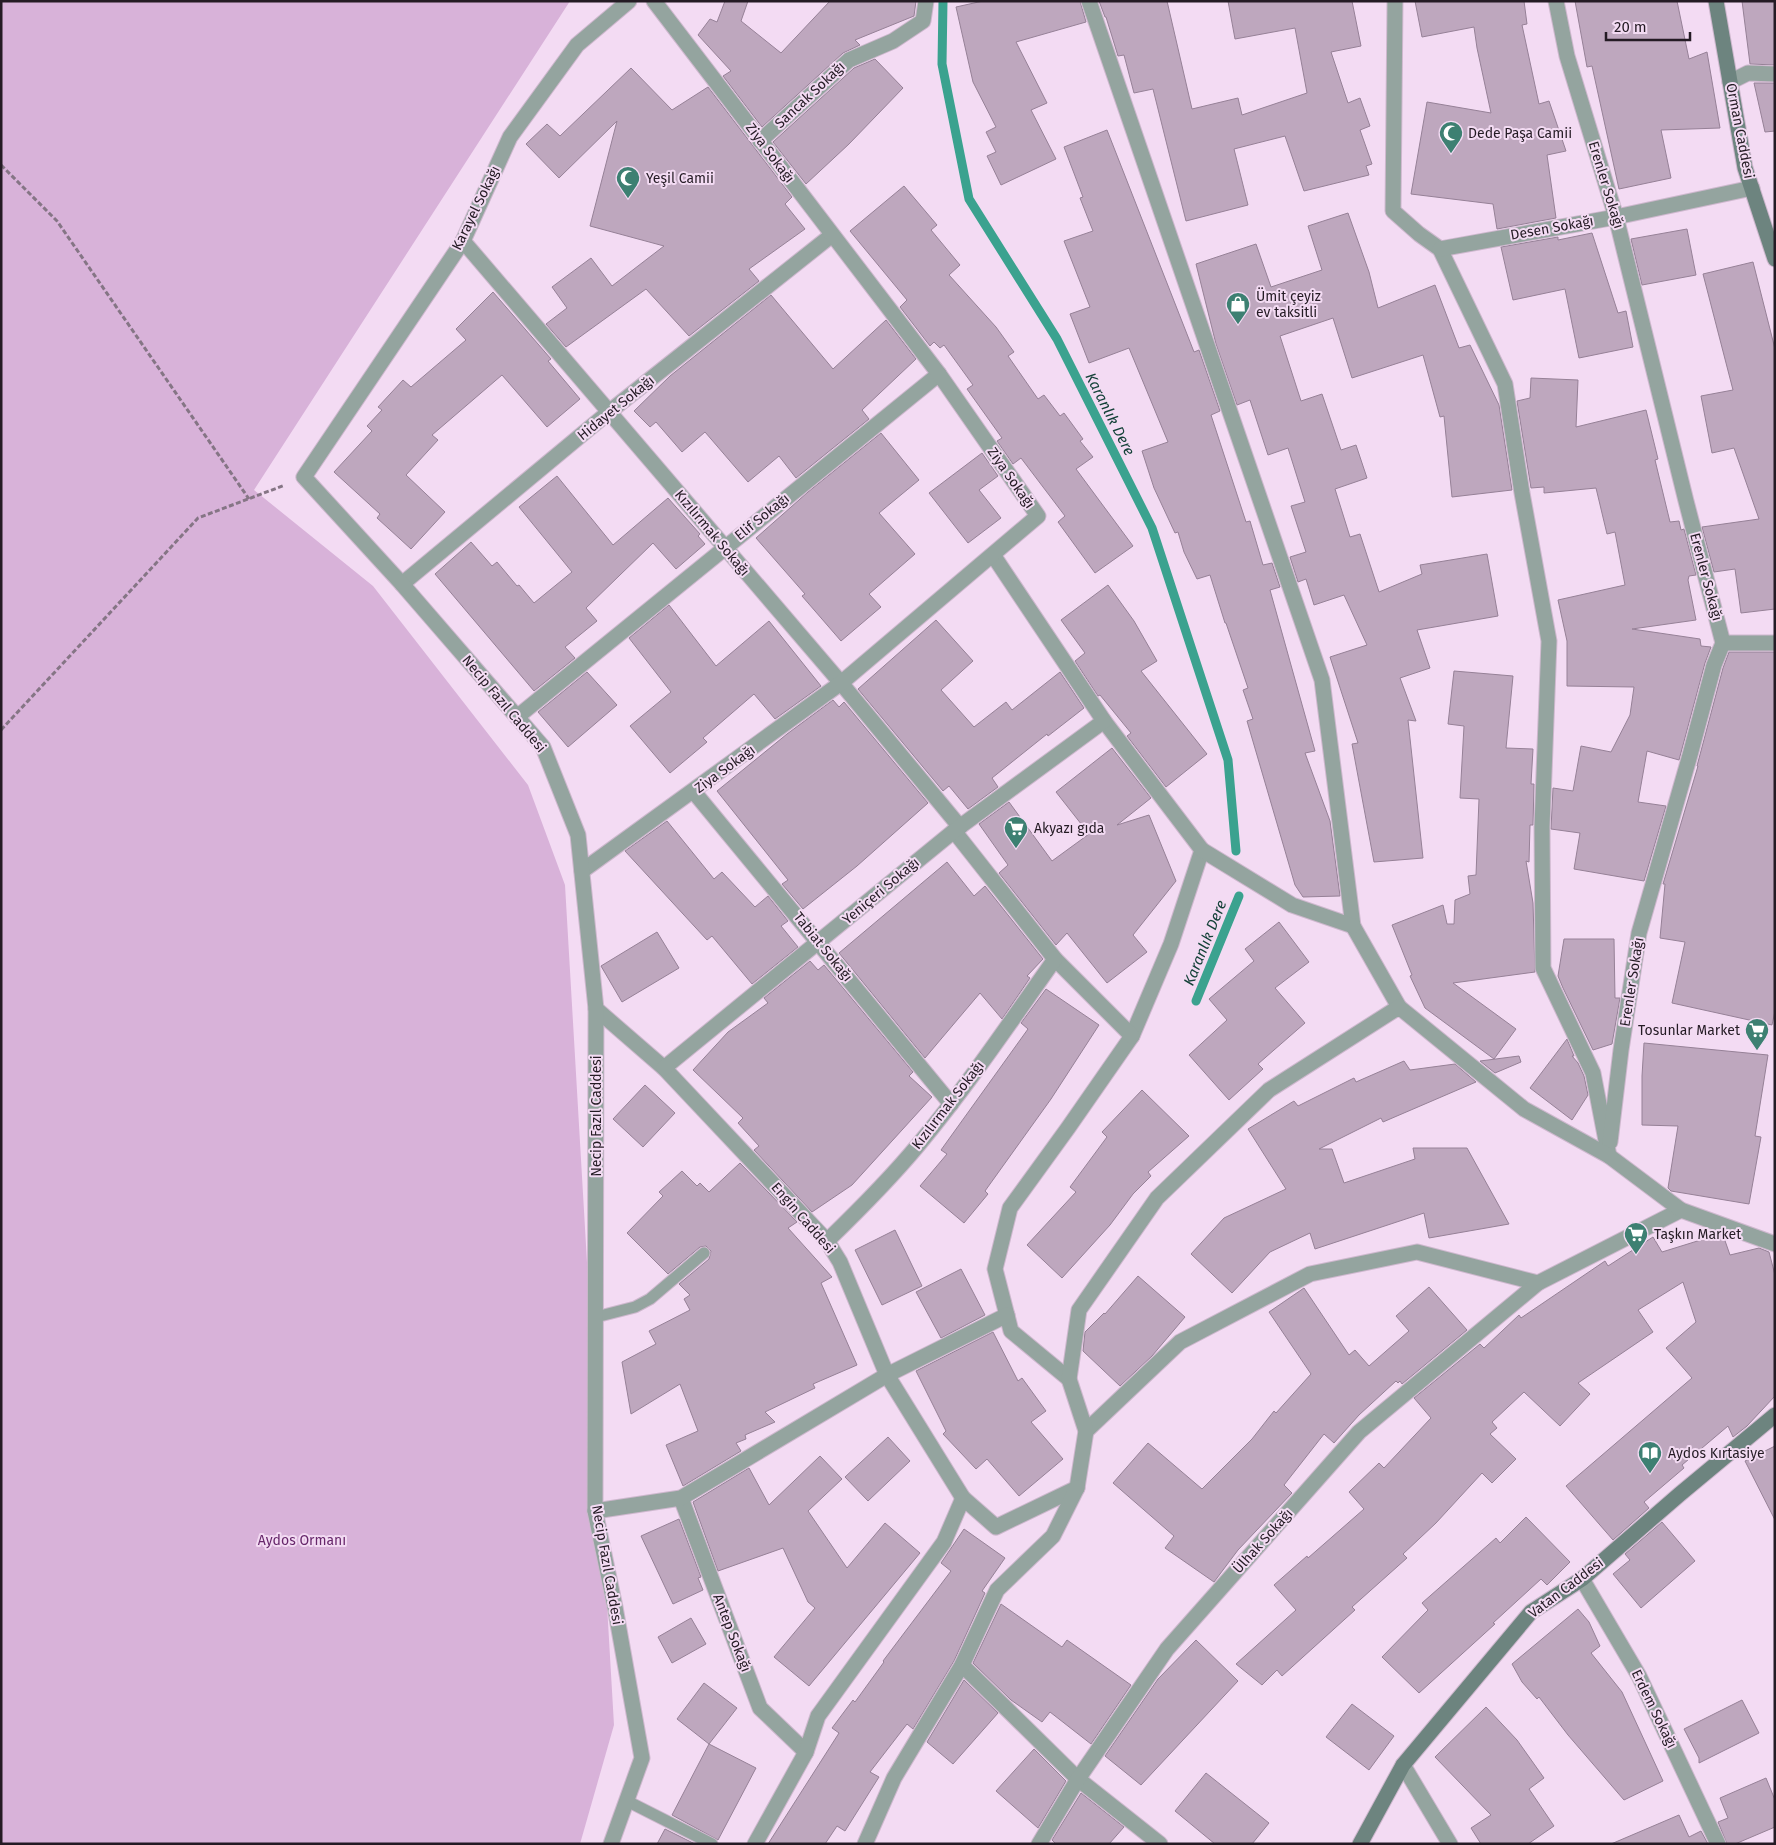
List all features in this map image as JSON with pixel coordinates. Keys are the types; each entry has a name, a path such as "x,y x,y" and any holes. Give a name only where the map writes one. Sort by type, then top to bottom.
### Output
{"street":[{"name":"Karayel Sokağı","path":"304,477 463,241 510,137 577,46 630,1"},
{"name":"Ziya Sokağı","path":"582,871 694,792 840,683 1038,516 939,374 654,1"},
{"name":"Sancak Sokağı","path":"760,141 849,60 893,41 923,20 926,1"},
{"path":"1089,1 1322,680 1353,926 1400,1007 1524,1109 1609,1156 1682,1210 1775,1244"},
{"path":"1395,1 1393,211 1419,234 1440,249 1505,384 1522,493 1549,641 1542,827 1543,968 1593,1073 1609,1156"},
{"name":"Erenler Sokağı","path":"1556,1 1567,56 1616,216 1686,502 1723,643 1714,665 1639,933 1621,1050 1609,1156"},
{"name":"Orman Caddesi","path":"1716,1 1745,168 1775,259"},
{"path":"1730,82 1748,73 1775,74"},
{"name":"Desen Sokağı","path":"1440,249 1752,188"},
{"name":"Hidayet Sokağı","path":"402,584 609,412 832,235"},
{"name":"Kızılırmak Sokağı","path":"463,241 840,683 957,829 1055,959 1132,1036"},
{"name":"Elif Sokağı","path":"517,717 939,374"},
{"name":"Necip Fazıl Caddesi","path":"304,477 402,584 543,747 578,835 596,1008 595,1511 615,1607 642,1758 612,1844"},
{"path":"993,555 1104,721 1202,850 1292,905 1353,926"},
{"path":"1723,643 1775,643"},
{"name":"Yeniçeri Sokağı","path":"664,1068 957,829 1104,721"},
{"name":"Tabiat Sokağı","path":"694,792 951,1104"},
{"path":"1069,1379 1011,1331 995,1269 1010,1208 1132,1036 1171,944 1202,850"},
{"name":"Kızılırmak Sokağı","path":"827,1241 865,1204 919,1144 951,1104 1055,959"},
{"path":"865,1844 894,1778 962,1665 997,1590 1053,1536 1077,1488 1086,1431 1069,1379 1079,1310 1157,1198 1269,1090 1400,1007"},
{"name":"Engin Caddesi","path":"596,1008 664,1068 827,1241 840,1262 887,1374 963,1498 996,1526 1077,1488"},
{"name":"Ülhak Sokağı","path":"1039,1844 1078,1779 1167,1649 1359,1432 1538,1283 1682,1210"},
{"path":"1086,1431 1180,1342 1310,1274 1417,1252 1538,1283"},
{"path":"595,1511 681,1498 887,1374 1007,1316"},
{"name":"Vatan Caddesi","path":"1360,1844 1403,1765 1531,1612 1582,1579 1775,1415"},
{"name":"Antep Sokağı","path":"681,1498 760,1708 806,1752"},
{"path":"755,1844 806,1752 818,1716 944,1542 963,1498"},
{"name":"Erdem Sokağı","path":"1582,1579 1640,1676 1718,1844"},
{"path":"962,1665 1078,1779 1160,1844"},
{"path":"1403,1765 1450,1844"}],"lane":[{"path":"596,1317 635,1307 650,1298 704,1253"},
{"path":"627,1802 712,1844"}],"path":[{"path":"1,165 56,221 249,499"},
{"path":"1,730 198,518 304,477"}],"green space":[{"name":"Aydos Ormanı","path":"1,1 570,1 254,490 373,586 528,785 565,885 614,1725 580,1844 1,1844"}],"building":[{"path":"725,1 748,1 741,21 781,53 830,1 916,1 914,16 855,40 860,45 843,53 762,127 723,76 731,71 698,35 710,19 717,22"},
{"path":"983,1 1080,1 1086,22 1016,42 1047,103 1031,110 1056,159 1001,185 987,156 996,152 986,132 996,127 973,82 956,7"},
{"path":"1099,1 1167,1 1192,109 1238,98 1242,115 1307,93 1295,28 1235,39 1228,1 1352,1 1361,46 1331,52 1348,103 1360,98 1370,126 1360,130 1372,164 1366,166 1369,175 1304,191 1285,136 1234,149 1248,205 1186,221 1153,89 1134,93 1124,55 1118,56"},
{"path":"1415,1 1524,1 1527,24 1522,25 1539,104 1549,101 1566,151 1547,155 1556,218 1497,229 1493,204 1411,194 1427,102 1491,113 1474,27 1422,37"},
{"path":"1575,1 1677,1 1689,59 1707,52 1720,128 1661,130 1671,178 1619,189 1592,66 1587,67"},
{"path":"1742,1 1775,1 1775,65 1750,64"},
{"path":"875,59 903,88 849,144 806,184 773,142 854,68"},
{"path":"631,68 672,110 708,87 792,197 785,204 805,229 749,269 759,281 689,336 646,289 566,347 546,324 567,308 552,287 591,258 612,286 664,246 590,226 617,121 559,178 526,144 547,124 560,136"},
{"path":"1754,83 1775,83 1775,131 1765,132"},
{"path":"1107,130 1194,352 1199,350 1220,411 1211,415 1246,522 1250,521 1263,565 1272,563 1280,587 1270,590 1315,751 1305,753 1330,821 1340,896 1303,897 1295,885 1247,721 1253,719 1243,690 1248,688 1210,575 1197,579 1184,552 1178,532 1175,533 1154,488 1142,451 1168,442 1129,348 1089,363 1070,314 1090,307 1064,241 1093,231 1080,198 1083,197 1064,147"},
{"path":"904,186 937,225 931,230 960,265 949,275 996,327 1014,352 1008,356 1038,399 1044,395 1060,416 1064,413 1083,439 1080,441 1093,457 1076,469 1133,546 1095,573 1058,522 1065,516 1021,458 1013,464 997,441 1002,438 967,389 973,385 944,345 940,348 934,342 930,346 900,307 907,300 850,231"},
{"path":"1348,213 1369,272 1378,308 1435,285 1459,348 1470,345 1499,405 1512,490 1452,497 1444,416 1440,417 1423,355 1352,378 1333,318 1280,336 1301,401 1322,394 1341,450 1356,445 1367,478 1335,489 1350,537 1360,534 1379,592 1422,574 1420,565 1487,554 1498,616 1417,630 1430,668 1400,678 1416,721 1408,720 1423,858 1374,862 1352,744 1358,743 1330,657 1367,645 1344,595 1314,605 1306,579 1298,582 1290,557 1306,552 1291,506 1305,502 1288,448 1268,455 1250,400 1237,405 1216,344 1196,264 1256,244 1271,287 1322,270 1308,226"},
{"path":"1687,229 1696,275 1642,285 1631,239"},
{"path":"1592,233 1618,313 1626,311 1633,347 1579,358 1565,289 1513,300 1501,247 1558,237 1558,240"},
{"path":"1753,262 1775,349 1775,609 1741,613 1735,569 1714,572 1702,527 1759,519 1734,448 1712,453 1701,396 1733,390 1703,274"},
{"path":"493,292 551,359 548,361 580,399 547,427 502,375 432,435 438,440 406,475 445,512 411,549 377,518 380,514 334,472 372,431 367,426 382,410 378,407 403,380 411,387 466,340 456,329"},
{"path":"771,295 833,369 886,320 916,359 862,410 869,419 796,478 779,456 748,482 705,432 682,452 656,422 650,427 634,411 670,376"},
{"path":"1531,378 1578,380 1576,427 1646,410 1658,459 1655,460 1670,522 1679,521 1681,530 1684,529 1696,575 1689,576 1688,580 1696,620 1632,629 1700,639 1701,646 1711,647 1679,760 1647,751 1638,802 1666,806 1644,881 1574,869 1580,833 1551,829 1553,788 1573,791 1581,746 1611,752 1630,715 1634,687 1567,686 1567,641 1558,600 1625,585 1615,532 1607,534 1596,488 1544,493 1544,487 1531,488 1517,401 1530,398"},
{"path":"881,433 919,480 879,513 915,554 869,594 881,607 841,641 802,596 805,594 756,538 808,492"},
{"path":"982,453 998,476 979,490 1001,518 968,543 929,493"},
{"path":"557,476 613,545 668,498 700,534 698,536 705,544 676,569 653,543 586,608 597,621 565,647 575,658 534,691 435,574 471,542 492,566 497,562 534,603 572,572 519,507"},
{"path":"1108,585 1134,621 1157,661 1141,671 1207,754 1166,787 1127,736 1131,733 1100,695 1098,696 1075,661 1085,653 1061,620"},
{"path":"669,605 716,666 769,621 821,686 775,719 754,694 703,738 707,742 670,773 630,726 671,692 629,638"},
{"path":"936,620 973,661 941,690 974,727 1006,702 1012,710 1060,672 1084,708 1048,736 1047,734 992,778 998,787 968,809 949,786 943,791 858,689"},
{"path":"1729,652 1775,652 1775,1011 1772,1025 1672,1003 1685,942 1660,938 1665,884 1663,884"},
{"path":"1454,671 1513,676 1506,748 1533,749 1531,784 1534,784 1533,825 1530,825 1529,862 1526,861 1533,903 1535,972 1453,983 1516,1029 1494,1059 1425,1008 1410,976 1412,975 1392,925 1443,905 1447,924 1454,924 1455,900 1470,894 1468,876 1476,875 1479,799 1460,798 1464,726 1448,724"},
{"path":"587,672 617,705 568,747 538,712"},
{"path":"833,700 839,707 844,702 928,803 857,866 803,909 782,884 788,880 717,791 787,734"},
{"path":"1112,748 1151,798 1117,825 1149,815 1176,881 1133,935 1147,952 1107,983 1067,933 1056,945 999,873 1008,865 979,824 1009,802 1052,861 1089,834 1056,792"},
{"path":"667,821 714,879 722,872 755,907 768,896 788,921 781,926 798,947 752,984 712,936 707,940 625,851"},
{"path":"947,862 974,896 985,886 1043,959 1027,976 1030,978 1002,1019 980,993 925,1058 839,953"},
{"path":"1279,922 1309,962 1275,988 1305,1023 1258,1064 1263,1069 1229,1100 1189,1055 1227,1020 1209,999 1254,961 1245,949"},
{"path":"657,932 679,968 622,1002 601,966"},
{"path":"1564,939 1614,939 1615,998 1620,998 1612,1044 1593,1050 1563,988 1558,976"},
{"path":"810,961 818,970 824,965 913,1072 909,1076 932,1097 852,1185 812,1212 754,1150 759,1146 738,1123 743,1118 693,1070 728,1032 768,1003 764,998"},
{"path":"1046,989 1099,1025 1051,1099 985,1191 988,1194 964,1223 920,1186 947,1154 941,1150 1028,1029 1021,1023"},
{"path":"1567,1039 1574,1056 1572,1056 1578,1063 1584,1076 1588,1095 1572,1120 1530,1088"},
{"path":"1644,1043 1768,1055 1755,1136 1761,1137 1749,1204 1671,1191 1668,1188 1678,1126 1642,1125"},
{"path":"1519,1056 1521,1062 1495,1073 1480,1061"},
{"path":"1404,1061 1410,1070 1455,1064 1476,1082 1383,1122 1381,1118 1319,1149 1332,1149 1344,1183 1415,1159 1413,1148 1467,1148 1509,1224 1429,1238 1424,1213 1315,1249 1310,1233 1270,1252 1232,1293 1191,1254 1224,1218 1286,1189 1248,1129 1294,1101 1298,1106 1354,1078 1356,1082"},
{"path":"645,1085 675,1113 643,1147 613,1119"},
{"path":"1142,1090 1189,1136 1148,1172 1151,1176 1133,1194 1110,1225 1062,1278 1027,1245 1076,1192 1070,1187 1107,1137 1102,1132"},
{"path":"740,1163 797,1222 788,1228 832,1277 821,1283 857,1365 813,1384 815,1388 765,1412 775,1422 745,1435 746,1439 736,1443 741,1451 683,1486 666,1445 698,1431 680,1384 631,1414 622,1362 656,1344 649,1331 690,1310 684,1299 690,1295 679,1284 709,1259 711,1251 706,1246 700,1247 668,1274 627,1233 663,1196 659,1192 682,1171 697,1186 700,1183 709,1192"},
{"path":"895,1230 922,1286 882,1305 855,1250"},
{"path":"1720,1234 1723,1235 1730,1255 1759,1248 1769,1252 1775,1275 1775,1396 1747,1426 1733,1437 1728,1426 1682,1465 1684,1468 1644,1502 1649,1508 1613,1540 1566,1486 1692,1378 1666,1348 1696,1322 1683,1282 1638,1310 1653,1332 1578,1383 1590,1394 1560,1426 1524,1392 1492,1422 1497,1428 1490,1434 1516,1459 1492,1483 1482,1473 1436,1523 1403,1554 1407,1558 1352,1607 1355,1610 1282,1676 1277,1670 1262,1685 1236,1664 1296,1610 1274,1585 1364,1509 1349,1492 1379,1463 1384,1468 1431,1418 1414,1398 1480,1344 1484,1348 1519,1315 1521,1318 1605,1261 1608,1266 1653,1237 1662,1252"},
{"path":"961,1269 985,1315 941,1338 916,1292"},
{"path":"1138,1276 1185,1317 1152,1356 1120,1386 1083,1351 1085,1332 1105,1314"},
{"path":"1429,1287 1467,1330 1402,1384 1400,1381 1398,1383 1396,1381 1359,1415 1334,1443 1324,1434 1284,1485 1292,1493 1238,1550 1214,1582 1165,1548 1174,1536 1113,1483 1148,1443 1202,1489 1252,1439 1274,1411 1276,1413 1311,1374 1269,1312 1304,1288 1349,1355 1355,1350 1369,1366 1409,1331 1396,1316"},
{"path":"993,1332 1018,1381 1022,1378 1046,1411 1031,1422 1063,1459 1019,1496 987,1459 976,1469 943,1434 946,1431 916,1371"},
{"path":"888,1437 910,1461 868,1501 845,1477"},
{"path":"1775,1446 1775,1520 1745,1461"},
{"path":"820,1456 842,1479 808,1511 847,1568 885,1523 920,1553 809,1686 774,1657 815,1608 808,1602 783,1548 718,1571 693,1502 749,1468 769,1505"},
{"path":"1526,1517 1570,1562 1547,1585 1541,1579 1419,1693 1382,1657 1428,1610 1422,1603 1496,1538 1500,1543"},
{"path":"679,1519 701,1577 698,1578 703,1590 673,1604 641,1536"},
{"path":"1662,1522 1695,1561 1641,1608 1613,1574 1630,1560 1625,1554"},
{"path":"964,1529 1005,1558 982,1591 985,1593 954,1661 913,1729 907,1724 870,1772 879,1777 845,1831 837,1826 825,1844 768,1844 839,1733 832,1728 853,1700 855,1702 883,1661 951,1571 941,1563"},
{"path":"1001,1604 1062,1647 1067,1640 1131,1685 1091,1744 1050,1712 1042,1722 1011,1700 973,1663"},
{"path":"1578,1609 1589,1622 1600,1646 1591,1653 1622,1692 1663,1781 1624,1800 1568,1735 1539,1697 1537,1699 1522,1682 1512,1664"},
{"path":"691,1618 706,1644 672,1663 658,1637"},
{"path":"1196,1640 1238,1681 1141,1785 1105,1756 1158,1679"},
{"path":"964,1680 998,1713 953,1764 927,1742"},
{"path":"704,1683 737,1708 709,1744 677,1719"},
{"path":"1742,1700 1759,1733 1699,1763 1699,1758 1684,1729"},
{"path":"1352,1704 1394,1736 1369,1770 1326,1737"},
{"path":"1486,1707 1517,1740 1544,1778 1529,1789 1554,1826 1528,1844 1481,1844 1471,1828 1491,1815 1435,1757"},
{"path":"709,1744 756,1768 718,1840 672,1815"},
{"path":"1034,1749 1066,1781 1038,1828 996,1791"},
{"path":"1206,1773 1269,1823 1252,1844 1215,1844 1175,1811"},
{"path":"1766,1778 1775,1800 1775,1827 1735,1844 1727,1844 1718,1822 1728,1818 1720,1798"},
{"path":"1081,1793 1124,1827 1109,1844 1056,1844 1052,1840"},
{"path":"1679,1815 1689,1837 1701,1831 1708,1844 1611,1844"},
{"path":"665,1829 695,1844 657,1844"}],"waterway":[{"name":"Karanlık Dere","path":"943,1 942,64 969,199 1057,339 1152,528 1228,760 1236,851"},
{"name":"Karanlık Dere","path":"1196,1001 1239,896"}],"place":[{"name":"Dede Paşa Camii","path":"1451,154"},
{"name":"Yeşil Camii","path":"628,199"},
{"name":"Ümit çeyiz ev taksitli","path":"1238,325"},
{"name":"Akyazı gıda","path":"1016,849"},
{"name":"Tosunlar Market","path":"1757,1051"},
{"name":"Taşkın Market","path":"1636,1255"},
{"name":"Aydos Kırtasiye","path":"1650,1474"}]}
